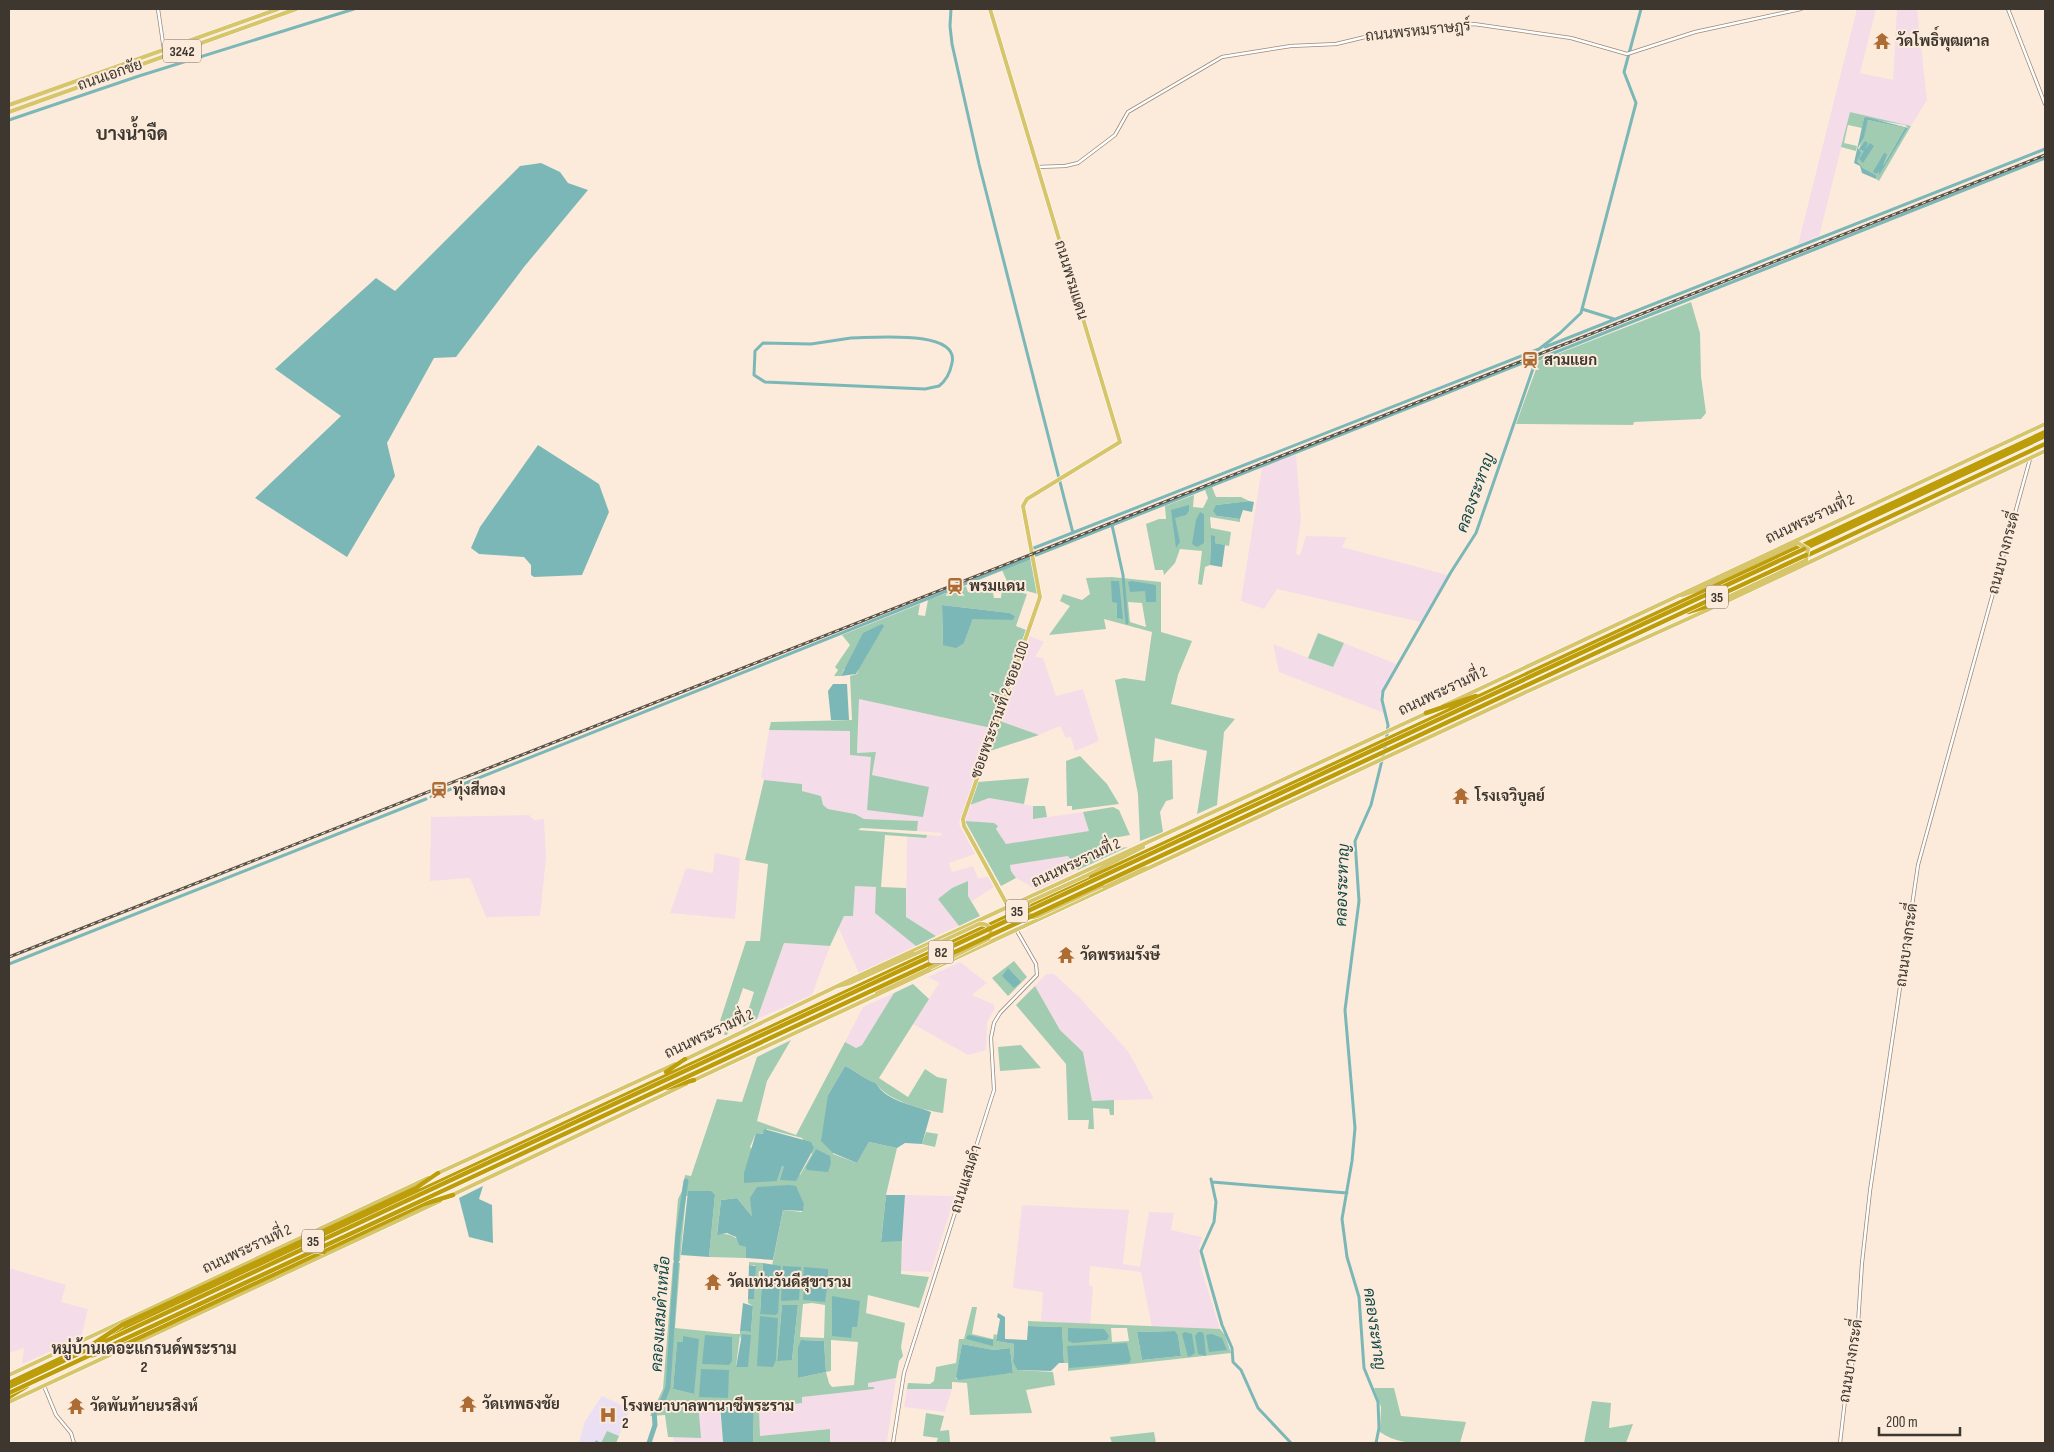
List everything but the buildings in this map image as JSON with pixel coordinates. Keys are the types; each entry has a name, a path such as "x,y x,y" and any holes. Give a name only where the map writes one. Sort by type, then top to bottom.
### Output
{"highway":[{"name":"ถนนพระรามที่ 2","path":"9,1382 2045,432"},
{"name":"82","path":"9,1387 2045,436"},
{"name":"ถนนพระรามที่ 2","path":"9,1394 22,1390 29,1382 2045,443"},
{"name":"82","path":"9,1394 2045,443"},
{"path":"1676,605 1703,588"},
{"path":"1680,614 1711,606"},
{"path":"1426,713 1489,692"},
{"path":"654,1080 685,1059"},
{"path":"658,1090 694,1080"},
{"path":"416,1188 438,1173"},
{"path":"78,1354 122,1325 416,1188 441,1180"},
{"path":"424,1204 445,1189"},
{"path":"80,1360 130,1342 424,1204 453,1194"},
{"path":"315,1235 313,1246 317,1251 324,1252"}],"main road":[{"name":"ถนนเอกชัย","path":"9,106 65,84 164,51 278,9"},
{"name":"ถนนเอกชัย","path":"9,112 296,9"},
{"name":"ถนนพรมแดน","path":"990,9 1120,442 1024,503"},
{"path":"65,84 67,90"},
{"name":"ถนนพระรามที่ 2","path":"9,1375 836,987 1151,842 2045,424"},
{"name":"35","path":"9,1402 856,1004 1387,759 2045,451"},
{"name":"ซอยพระรามที่ 2 ซอย 100","path":"1009,908 964,826 963,819 1040,597 1034,558 1023,510 1024,503"},
{"path":"1671,598 1703,588 1798,543 1808,550 1806,560 1683,621"},
{"path":"1151,842 1135,853 1031,901 1026,906 1027,912 1033,916 1038,916 1102,886 1159,864"},
{"path":"836,987 850,983 979,924 986,924 990,928 991,933 988,940 856,1004"}],"street":[{"path":"158,9 164,51"},
{"name":"ถนนพรหมราษฎร์","path":"1036,167 1065,166 1078,163 1115,135 1128,112 1222,57 1285,47 1336,44 1386,32 1474,24 1571,38 1627,54 1695,32 1801,9"},
{"path":"2008,9 2045,104"},
{"name":"ถนนบางกระดี่","path":"1840,1443 1845,1400 1856,1347 1862,1263 1870,1191 1905,966 1918,865 2030,459"},
{"name":"ถนนแสมดำ","path":"893,1443 906,1364 994,1090 991,1038 994,1023 1000,1013 1037,975 1036,964 1017,931"},
{"path":"44,1386 56,1415 70,1433 74,1443"}],"shaded area":[{"path":"1857,9 1876,9 1860,73 1893,80 1897,9 1917,9 1927,100 1911,126 1850,112 1819,236 1798,245"},
{"path":"1296,455 1301,519 1296,554 1300,555 1306,536 1347,537 1342,547 1448,575 1420,622 1277,589 1264,609 1241,601 1262,467"},
{"path":"1030,636 1044,642 1035,657 1043,658 1056,696 1083,689 1099,741 1075,751 1071,737 1066,738 1060,726 1039,735 1000,721"},
{"path":"1344,643 1396,664 1380,695 1384,713 1279,672 1273,644 1332,667"},
{"path":"859,699 991,728 959,824 975,854 949,863 952,872 973,866 978,878 988,877 994,887 972,901 968,896 967,881 939,899 959,926 936,936 906,917 907,837 926,838 927,835 941,836 941,833 917,831 918,821 864,819 855,814 828,809 823,805 821,796 802,791 801,784 764,780 761,777 769,730 850,731 850,755 871,757 871,779 929,787 872,775 876,753 857,754"},
{"path":"989,798 1033,806 1034,819 1083,812 1090,831 1006,844 996,829 965,821 970,805"},
{"path":"529,815 534,820 544,819 546,858 540,916 486,917 470,878 430,881 431,817"},
{"path":"715,853 740,858 735,919 670,913 686,868 713,873"},
{"path":"1068,856 1078,870 1037,890 1016,878 1011,871 1010,865"},
{"path":"855,886 877,887 916,946 859,973 838,927 844,916 853,916"},
{"path":"784,943 830,946 812,995 757,1019"},
{"path":"960,962 987,983 972,995 993,1004 995,1008 987,1022 986,1050 968,1055 913,1024 939,983 928,977"},
{"path":"1046,974 1054,974 1080,998 1128,1051 1154,1099 1092,1101 1083,1052 1060,1030 1035,986"},
{"path":"894,993 862,1045 856,1048 845,1042 863,1007"},
{"path":"905,1195 955,1196 931,1272 901,1271"},
{"path":"1022,1205 1129,1210 1123,1264 1140,1267 1149,1212 1174,1213 1171,1230 1202,1237 1199,1248 1200,1265 1220,1329 1152,1328 1141,1272 1090,1266 1089,1285 1093,1287 1090,1325 1041,1321 1043,1292 1013,1288"},
{"path":"9,1268 66,1285 61,1302 88,1309 81,1338 22,1364 24,1348 9,1353"},
{"path":"896,1378 887,1442 830,1443 830,1429 759,1436 759,1408 802,1403 801,1397 868,1387 867,1383"},
{"path":"907,1389 952,1389 945,1412 904,1407"},
{"name":"โรงพยาบาลพานาซีพระราม 2","path":"602,1396 630,1409 616,1443 579,1443 585,1421"},
{"path":"698,1401 720,1403 722,1443 674,1443 673,1437 700,1438"}],"green space":[{"path":"1850,112 1911,126 1879,181 1876,179 1876,175 1863,168 1857,161 1868,120 1905,128 1878,174 1908,128 1905,125 1864,118 1862,128 1848,125 1844,143 1857,146 1856,151 1841,147"},
{"path":"1691,302 1700,333 1701,376 1706,413 1701,419 1634,422 1633,425 1516,424 1539,361"},
{"path":"1212,487 1216,497 1241,497 1249,501 1216,505 1217,516 1240,519 1240,522 1210,517 1211,528 1231,532 1229,546 1215,543 1211,536 1210,565 1205,567 1202,585 1198,584 1202,551 1180,549 1175,563 1164,575 1163,570 1155,570 1146,524 1159,519 1166,519 1165,506 1194,495 1193,507 1203,508 1208,498 1205,490"},
{"path":"1031,558 1038,594 1009,586 1002,570"},
{"path":"1112,577 1161,582 1161,632 1192,641 1178,675 1171,704 1235,719 1224,732 1217,805 1197,814 1207,751 1155,738 1153,762 1172,760 1173,799 1166,801 1160,812 1163,832 1140,841 1138,794 1115,680 1124,678 1145,681 1152,632 1104,619 1106,629 1049,635 1070,606 1060,601 1063,594 1082,600 1090,594 1086,578","holes":["1128,602 1142,603 1146,627 1130,622"]},
{"path":"981,585 981,592 993,593 994,598 1001,598 1002,589 1027,594 1016,626 1026,630 991,728 859,699 857,753 876,752 872,775 929,787 923,817 867,810 871,757 850,755 850,731 769,730 771,722 852,720 850,676 857,674 859,668 844,669 841,676 834,676 838,670 835,667 850,645 842,635 920,604 918,615 925,616 928,600 966,586 968,592 974,592 973,586","holes":["942,605 1010,613 1015,616 973,619 964,643 943,645"]},
{"path":"1318,633 1344,643 1333,667 1308,658"},
{"path":"1000,721 1039,735 990,751"},
{"path":"1080,756 1107,784 1119,804 1072,810 1072,806 1067,806 1066,761"},
{"path":"1029,778 1024,804 989,798 970,805 978,782"},
{"path":"764,780 802,784 802,791 821,796 823,805 828,809 855,814 864,819 918,821 917,831 861,828 858,830 927,835 926,838 885,835 881,887 906,888 906,917 936,936 916,946 875,913 876,887 855,886 853,916 844,916 830,946 784,943 757,1019 743,1027 754,992 743,988 727,1035 724,1035 727,1023 720,1021 746,941 760,941 768,864 745,860"},
{"path":"1033,806 1045,806 1047,817 1033,819"},
{"path":"1113,807 1119,810 1130,835 1102,840 1103,845 1098,846 1099,851 1128,847 1078,870 1068,856 1010,865 1011,871 1016,878 1001,886 965,821 994,823 998,826 996,829 1006,844 1089,831 1083,812"},
{"path":"968,881 968,896 980,916 959,926 938,899 952,888"},
{"path":"1014,961 1027,977 1008,996 992,978"},
{"path":"913,984 929,999 879,1078 908,1097 925,1069 937,1077 947,1079 943,1113 926,1110 896,1099 880,1089 876,1083 845,1066 828,1095 833,1154 857,1163 869,1142 897,1148 886,1195 881,1241 902,1241 901,1274 929,1277 919,1308 868,1295 866,1313 905,1323 901,1347 903,1356 899,1361 896,1378 868,1383 868,1387 874,1387 874,1389 802,1397 802,1403 759,1409 760,1436 830,1429 830,1443 753,1443 754,1407 698,1401 701,1438 668,1437 665,1415 650,1416 663,1389 673,1263 680,1263 675,1328 735,1334 740,1334 740,1331 751,1332 753,1306 748,1303 748,1299 754,1299 755,1265 749,1265 749,1262 763,1263 760,1313 776,1314 781,1266 772,1266 783,1210 802,1212 804,1204 753,1217 737,1198 721,1200 717,1234 733,1236 746,1247 746,1258 709,1257 715,1195 686,1196 680,1261 673,1260 678,1199 682,1191 685,1175 691,1176 717,1099 742,1102 757,1057 791,1040 767,1081 757,1121 796,1135 845,1042 856,1048 862,1045 894,993","holes":["767,1129 802,1138 812,1154 800,1175 782,1166 777,1181 750,1147 756,1133 763,1134","803,1304 825,1305 824,1338 800,1337","782,1305 798,1305 792,1360 777,1360","740,1335 748,1367 736,1366","683,1336 694,1394 673,1389 677,1342 683,1343","802,1340 824,1341 826,1372 798,1378","831,1340 858,1342 854,1385 832,1387 826,1372 831,1371"]},
{"path":"1035,986 1060,1030 1083,1052 1092,1101 1114,1100 1114,1115 1110,1115 1109,1109 1093,1108 1094,1129 1088,1129 1089,1120 1068,1120 1066,1064 1016,1005"},
{"path":"1021,1045 1041,1068 1000,1071 998,1047"},
{"path":"926,1132 938,1134 935,1147 922,1144"},
{"path":"972,1307 977,1307 972,1334 993,1339 994,1334 997,1335 996,1341 1014,1344 1013,1362 1017,1370 1053,1372 1055,1385 1026,1390 1032,1413 970,1415 967,1383 952,1382 952,1389 907,1389 908,1383 930,1384 934,1381 936,1367 956,1363 959,1339 964,1339","holes":["962,1344 994,1350 1010,1348 1013,1373 956,1379"]},
{"path":"1028,1321 1220,1329 1225,1335 1231,1353 1068,1371 1068,1363 1064,1363 1062,1327 1028,1326","holes":["1111,1328 1127,1328 1129,1341 1112,1342","1175,1331 1178,1335 1181,1356 1142,1360 1137,1332"]},
{"path":"1374,1388 1394,1388 1401,1416 1466,1422 1460,1443 1408,1443 1380,1432 1381,1407"},
{"path":"1592,1401 1611,1403 1609,1428 1633,1424 1626,1443 1584,1443"},
{"path":"926,1413 944,1416 940,1431 949,1430 950,1442 1006,1443 936,1443 938,1438 923,1436"},
{"path":"607,1431 619,1436 616,1443 601,1443"},
{"path":"1154,1432 1156,1443 1112,1443 1110,1437"}],"water":[{"path":"1864,118 1908,128 1879,175 1879,171 1877,174 1873,172 1884,153 1887,154 1883,166 1905,128 1868,120 1864,137 1858,148 1861,153 1857,161 1863,168 1876,175 1876,179 1862,173 1860,166 1854,163"},
{"path":"1865,141 1868,143 1865,149 1870,143 1874,146 1863,163 1859,159 1864,151 1859,149"},
{"path":"541,163 560,172 568,183 588,190 524,267 456,357 434,358 387,443 395,476 347,557 255,498 341,416 275,369 376,278 395,291 520,166"},
{"path":"538,445 599,484 609,512 582,575 534,577 531,575 531,565 524,557 479,554 471,548 480,527"},
{"path":"1254,502 1252,512 1243,510 1240,519 1217,516 1213,511 1216,505"},
{"path":"1189,505 1189,511 1186,515 1175,518 1180,542 1176,548 1171,510"},
{"path":"1200,512 1204,514 1204,543 1197,547 1192,544 1196,520"},
{"path":"1211,535 1215,536 1215,543 1225,545 1222,567 1210,565"},
{"path":"1111,581 1119,581 1123,619 1117,618 1117,603 1112,602"},
{"path":"1128,582 1156,585 1156,602 1146,602 1145,591 1130,592"},
{"path":"942,605 1010,613 1015,616 1013,620 973,619 964,643 956,648 943,645"},
{"path":"882,624 884,626 856,674 841,676 863,633"},
{"path":"833,684 847,684 849,720 831,720 828,691"},
{"path":"1008,968 1021,982 1014,988 1002,976"},
{"path":"845,1066 876,1083 880,1089 893,1098 931,1112 922,1144 905,1143 897,1148 869,1142 857,1163 833,1153 821,1141 828,1095"},
{"path":"764,1129 811,1142 814,1148 796,1181 780,1180 784,1167 782,1166 777,1181 744,1183 744,1173 756,1133 763,1134"},
{"path":"816,1149 830,1156 831,1163 828,1172 807,1170 806,1167"},
{"path":"483,1186 479,1199 492,1205 493,1243 469,1237 459,1198"},
{"path":"796,1186 804,1204 803,1211 783,1210 773,1260 746,1258 746,1247 739,1245 736,1237 727,1233 717,1235 721,1200 737,1198 752,1216 750,1198 757,1187"},
{"path":"688,1191 711,1191 715,1195 709,1257 681,1255"},
{"path":"886,1195 905,1195 902,1241 881,1242"},
{"path":"763,1263 781,1266 778,1313 776,1315 760,1314"},
{"path":"749,1265 756,1266 754,1299 748,1299"},
{"path":"783,1266 801,1267 799,1300 781,1301"},
{"path":"804,1267 828,1269 828,1281 803,1278"},
{"path":"804,1285 827,1288 825,1302 803,1300"},
{"path":"832,1296 860,1301 857,1327 852,1327 851,1338 832,1336"},
{"path":"743,1303 753,1306 751,1332 740,1331"},
{"path":"782,1305 798,1305 792,1360 777,1361"},
{"path":"998,1313 1005,1317 1005,1339 1027,1340 1028,1326 1062,1327 1064,1363 1059,1363 1051,1371 1017,1370 1013,1362 1014,1344 996,1341 1000,1319 997,1317"},
{"path":"760,1316 778,1318 776,1360 773,1367 757,1366"},
{"path":"1068,1328 1104,1329 1109,1336 1107,1340 1073,1343 1068,1341"},
{"path":"1175,1331 1178,1335 1181,1356 1142,1360 1137,1332"},
{"path":"1185,1332 1192,1334 1195,1353 1188,1357 1182,1334"},
{"path":"1198,1332 1202,1332 1204,1335 1206,1356 1198,1354 1195,1336"},
{"path":"742,1334 751,1335 748,1367 736,1367"},
{"path":"1212,1334 1222,1338 1227,1350 1209,1352 1206,1335"},
{"path":"705,1335 732,1337 732,1361 729,1365 702,1364"},
{"path":"969,1335 993,1340 993,1346 966,1339"},
{"path":"683,1336 699,1339 694,1394 673,1389 677,1342 683,1342"},
{"path":"801,1340 824,1341 826,1372 798,1378 798,1348"},
{"path":"1127,1343 1131,1360 1129,1363 1069,1368 1067,1346"},
{"path":"962,1344 994,1350 1010,1348 1013,1373 958,1380 956,1377"},
{"path":"701,1369 729,1370 728,1398 699,1397"},
{"path":"720,1403 754,1407 753,1443 723,1443"}],"waterway":[{"path":"9,120 139,76 354,9"},
{"path":"951,9 952,44 979,164 1073,533"},
{"path":"1034,548 1539,349 1560,333 1581,313 1636,103 1624,72 1641,9"},
{"path":"1545,347 2045,149"},
{"path":"1036,555 1520,364 1536,360 2045,158"},
{"path":"1582,309 1614,319"},
{"path":"894,337 929,340 943,345 951,352 952,363 942,384 925,389 765,382 754,375 755,351 763,343 811,344 851,338 894,337"},
{"name":"คลองระหาญ","path":"1376,1443 1379,1428 1378,1402 1364,1368 1359,1297 1347,1257 1342,1219 1352,1161 1355,1128 1345,1010 1359,901 1355,841 1371,805 1386,744 1388,725 1382,700 1383,691 1451,572 1476,533 1536,360"},
{"path":"1112,525 1123,575 1127,623"},
{"path":"431,797 1032,557"},
{"path":"9,964 426,799"},
{"path":"1211,1179 1216,1202 1214,1222 1201,1251 1222,1325 1232,1348 1233,1362 1241,1370 1258,1408 1291,1443"},
{"name":"คลองแสมดำเหนือ","path":"649,1443 655,1425 654,1411 663,1400 668,1387 678,1235 686,1181"},
{"path":"1212,1182 1347,1193"}],"railway":[{"path":"9,957 2045,155"}],"place":[{"name":"วัดโพธิ์พุฒตาล","path":"1882,41"},
{"name":"สามแยก","path":"1530,360"},
{"name":"พรมแดน","path":"955,586"},
{"name":"ทุ่งสีทอง","path":"439,790"},
{"name":"โรงเจวิบูลย์","path":"1461,796"},
{"name":"วัดพรหมรังษี","path":"1066,955"},
{"name":"วัดแท่นวันดีสุขาราม","path":"713,1282"},
{"name":"วัดเทพธงชัย","path":"468,1404"},
{"name":"วัดพันท้ายนรสิงห์","path":"76,1406"},
{"name":"โรงพยาบาลพานาซีพระราม 2","path":"608,1415"}],"district":[{"name":"บางน้ำจืด","path":"132,134"},
{"name":"หมู่บ้านเดอะแกรนด์พระราม 2","path":"144,1358"}]}
